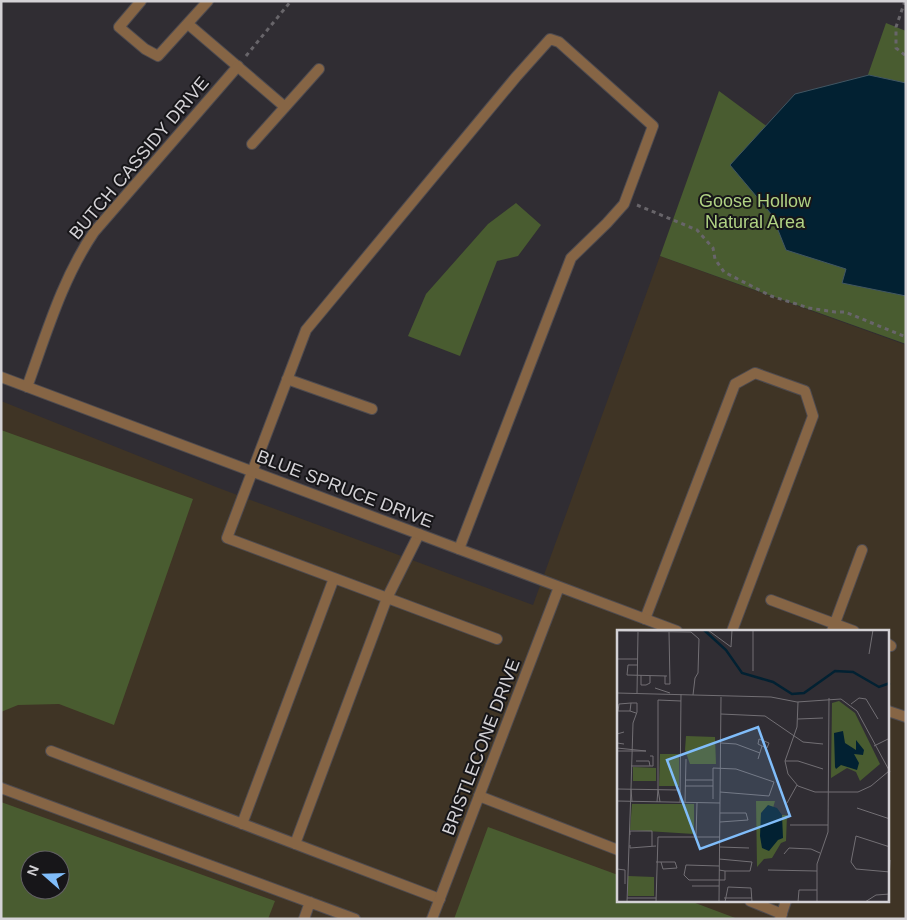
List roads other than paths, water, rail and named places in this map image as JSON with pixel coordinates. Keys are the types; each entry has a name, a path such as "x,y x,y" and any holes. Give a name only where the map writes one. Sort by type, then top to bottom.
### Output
{"street":[{"path":"141,1 118,27 145,49 158,56 208,1"},
{"path":"188,24 285,107"},
{"path":"459,549 571,258 607,224 624,204 653,126 559,42 550,39 516,77 306,330 227,538 497,639"},
{"name":"BUTCH CASSIDY DRIVE","path":"28,387 67,281 83,248 94,232 238,66"},
{"path":"252,144 319,69"},
{"path":"645,619 735,384 755,373 805,391 813,416 732,630"},
{"name":"BLUE SPRUCE DRIVE","path":"1,377 674,630"},
{"path":"287,379 372,409"},
{"path":"295,844 387,598 419,534"},
{"path":"834,628 862,550"},
{"path":"242,824 334,578"},
{"name":"BRISTLECONE DRIVE","path":"432,919 559,587"},
{"path":"771,600 834,628 847,630"},
{"path":"890,712 906,717"},
{"path":"51,751 440,899"},
{"path":"1,788 355,919"},
{"path":"479,796 617,850"},
{"path":"304,919 310,902"},
{"path":"752,902 781,916 786,902"}],"water":[{"path":"869,75 906,83 906,296 842,283 846,269 786,250 772,215 730,165 795,94"}],"park label":[{"name":"Goose Hollow Natural Area","path":"755,211"}]}
